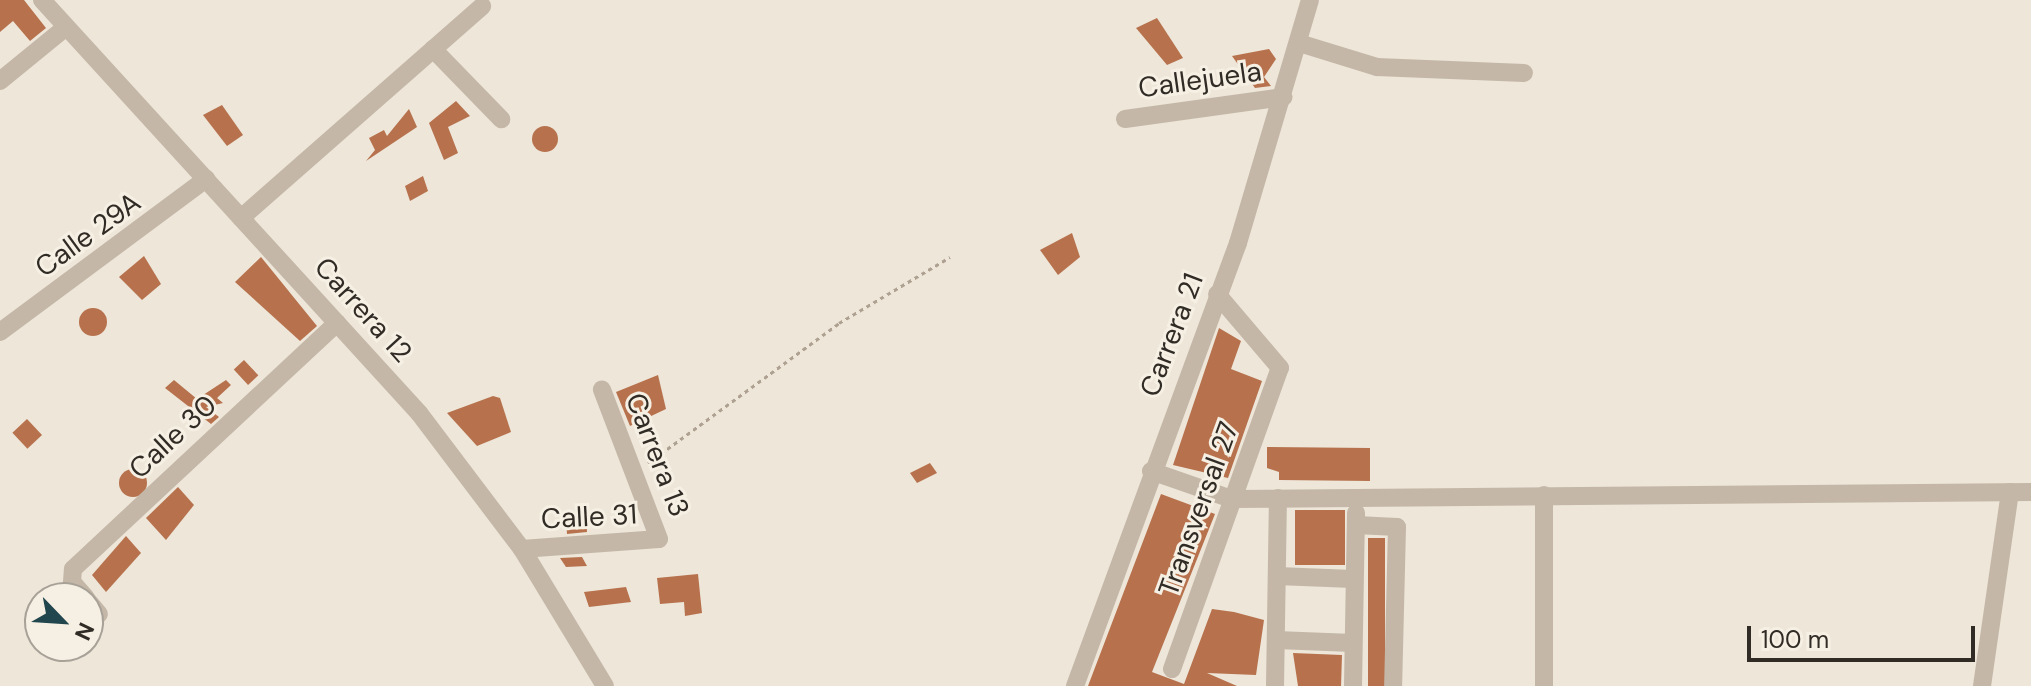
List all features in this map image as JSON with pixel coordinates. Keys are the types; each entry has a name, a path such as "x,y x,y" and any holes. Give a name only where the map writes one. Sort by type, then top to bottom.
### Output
{"street":[{"name":"Carrera 12","path":"42,0 419,413 522,549 605,686"},
{"name":"Carrera 21","path":"1075,686 1217,294 1283,97 1310,0"},
{"path":"241,218 482,6"},
{"path":"0,81 66,27"},
{"path":"1299,43 1377,67 1524,73"},
{"path":"433,49 501,119"},
{"name":"Callejuela","path":"1125,119 1283,97"},
{"name":"Calle 29A","path":"0,332 206,179"},
{"name":"Transversal 27","path":"1172,669 1280,368 1217,294"},
{"name":"Calle 30","path":"72,582 73,569 337,323"},
{"name":"Carrera 13","path":"602,390 630,470 659,539"},
{"path":"1151,471 1232,499 2031,492"},
{"path":"1982,686 2010,492"},
{"path":"1544,495 1544,686"},
{"path":"1275,686 1278,498"},
{"path":"1353,686 1357,499"},
{"path":"1356,525 1397,527 1393,686"},
{"name":"Calle 31","path":"522,549 659,539"},
{"path":"1277,576 1353,579"},
{"path":"1276,640 1353,643"}],"path":[{"path":"630,470 662,456 839,323 950,257"}],"building":[{"path":"0,0 24,0 46,28 30,41 13,21 0,32"},
{"path":"1157,18 1183,58 1167,65 1136,28"},
{"path":"1269,49 1276,59 1264,77 1271,86 1255,88 1232,56"},
{"path":"456,101 470,116 448,127 458,153 444,160 429,123"},
{"path":"222,105 243,135 227,146 203,115"},
{"path":"409,109 417,127 366,161 375,150 369,138 384,130 387,136"},
{"path":"545,126 555,129 558,139 555,149 545,152 535,149 532,139 535,129"},
{"path":"423,176 428,191 410,201 405,186"},
{"path":"1072,233 1080,257 1058,275 1040,250"},
{"path":"144,256 161,284 142,300 119,277"},
{"path":"261,257 317,326 300,341 235,282"},
{"path":"93,308 103,312 107,322 103,332 93,336 83,332 79,322 83,312"},
{"path":"1219,328 1241,341 1231,369 1262,381 1228,478 1173,465"},
{"path":"244,360 258,375 248,385 234,370"},
{"path":"658,375 666,409 630,426 616,392"},
{"path":"174,380 197,399 226,380 231,385 217,398 223,403 206,407 219,417 211,424 165,388"},
{"path":"493,396 500,398 511,432 477,446 447,413"},
{"path":"27,419 42,435 27,449 12,433"},
{"path":"1267,447 1370,448 1370,481 1279,480 1279,472 1267,468"},
{"path":"930,463 937,473 917,483 910,473"},
{"path":"133,469 143,473 147,483 143,493 133,497 123,493 119,483 123,473"},
{"path":"178,487 194,505 166,540 146,518"},
{"path":"1161,494 1215,514 1152,672 1184,684 1212,609 1234,612 1264,620 1256,675 1207,673 1237,686 1088,686"},
{"path":"1295,510 1345,510 1345,565 1295,565"},
{"path":"586,516 587,532 567,534 566,520"},
{"path":"126,536 141,553 106,592 104,582 98,582 92,575"},
{"path":"1368,538 1385,538 1385,686 1368,686"},
{"path":"582,557 587,566 566,567 560,558"},
{"path":"698,574 702,613 685,616 684,602 660,604 657,578"},
{"path":"626,587 631,602 589,607 584,592"},
{"path":"1293,653 1342,655 1341,686 1298,686"}]}
